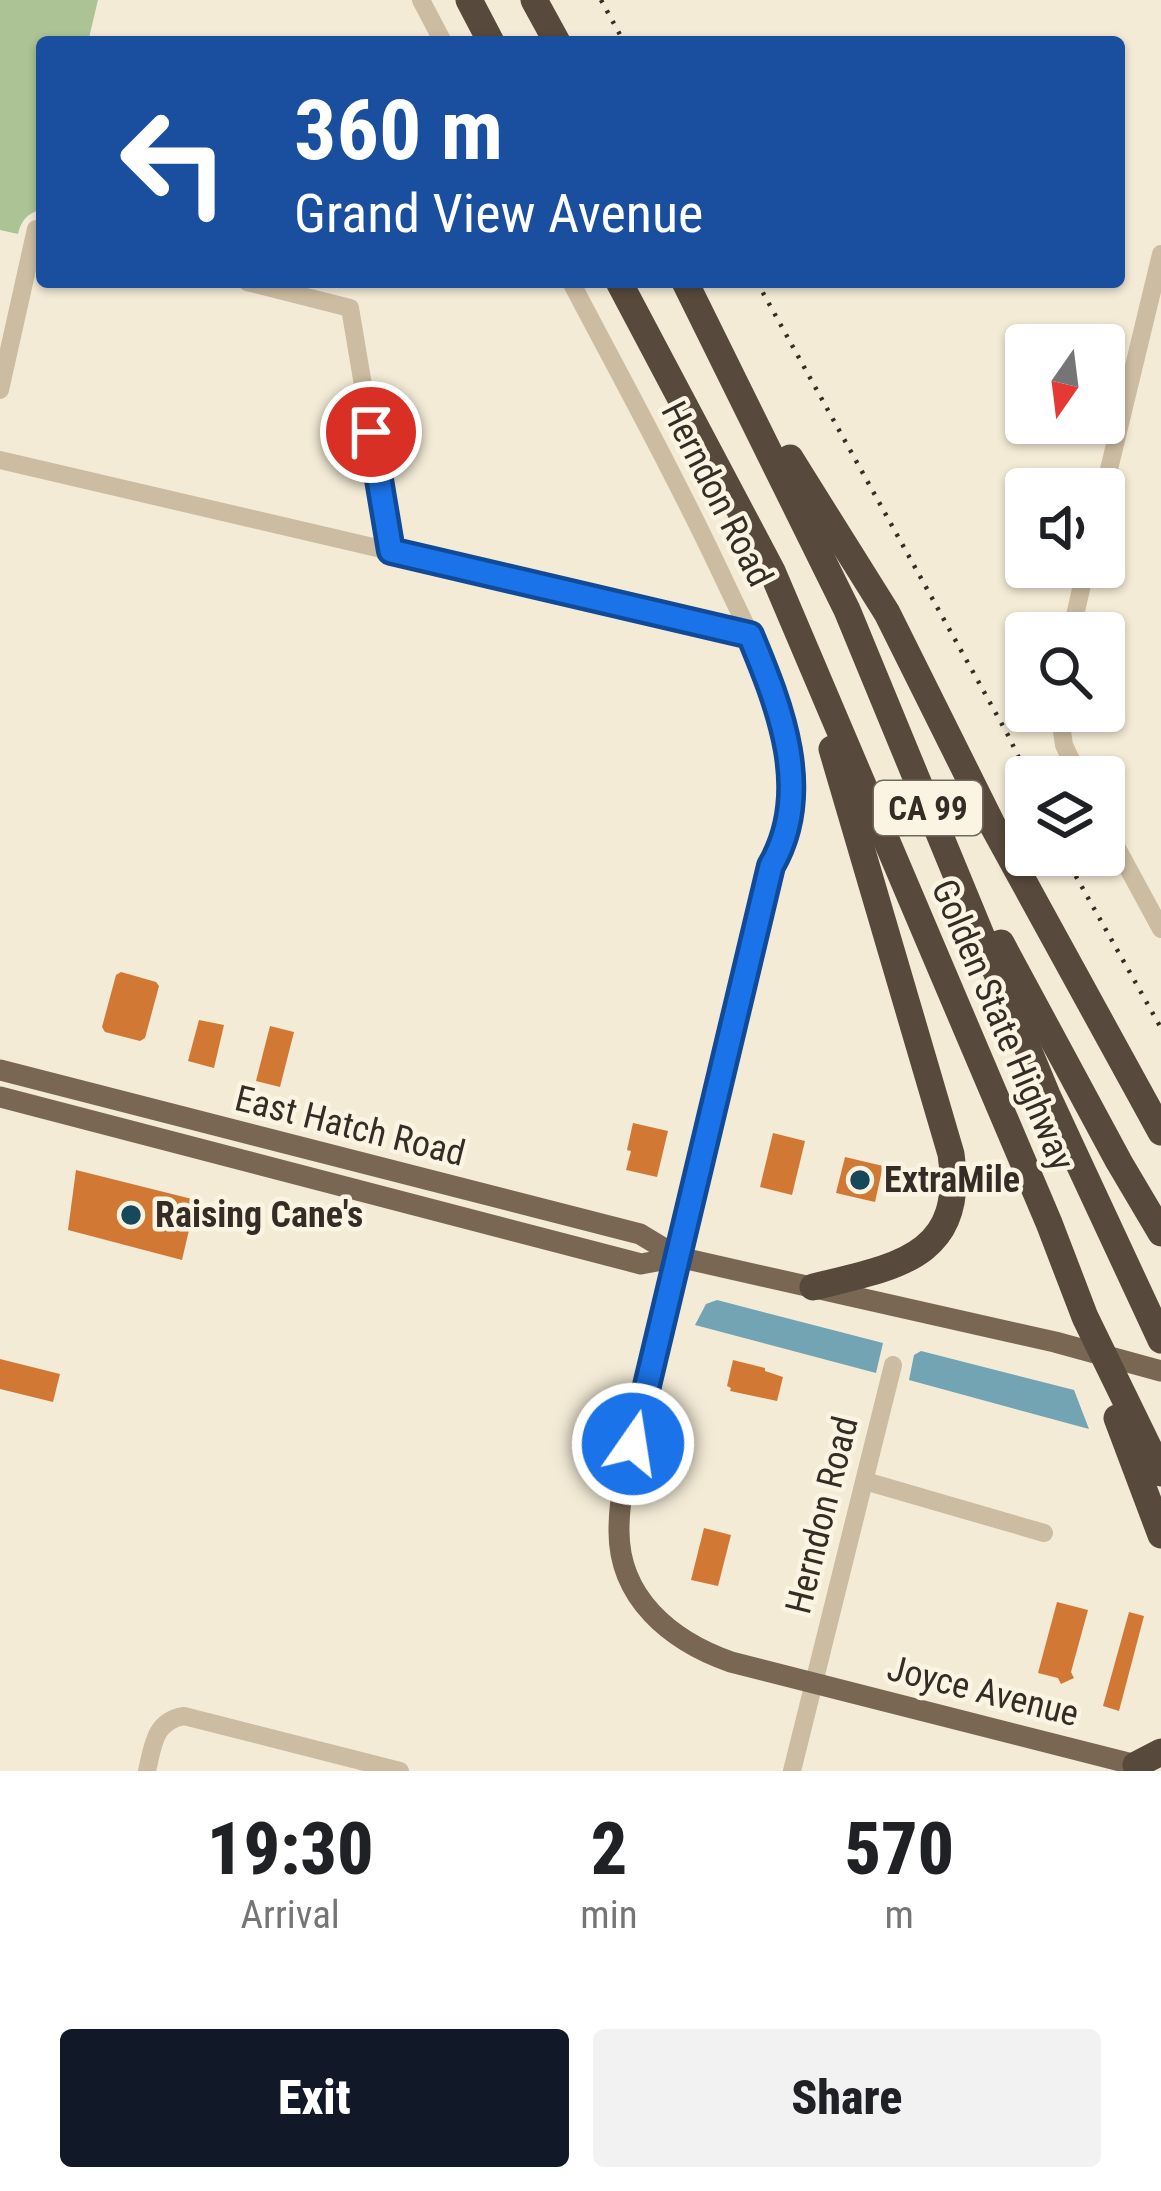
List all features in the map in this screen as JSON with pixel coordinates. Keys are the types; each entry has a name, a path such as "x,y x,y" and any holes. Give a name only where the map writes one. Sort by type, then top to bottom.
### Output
{"highway":[{"path":"469,0 488,36"},
{"path":"534,0 554,36"},
{"name":"Golden State Highway","path":"622,288 772,571 1085,1317 1161,1473"},
{"name":"Golden State Highway","path":"688,288 847,610 1047,1095 1161,1340"},
{"path":"716,340 887,613 993,826 1161,1132"},
{"path":"811,664 839,780 954,1176 954,1198 945,1222 915,1256 896,1266 813,1287"},
{"path":"921,790 1044,1026 1161,1233"},
{"path":"1085,1317 1115,1415 1161,1535"}],"main road":[{"name":"East Hatch Road","path":"0,1070 640,1234 678,1256 1055,1342 1161,1371"},
{"name":"East Hatch Road","path":"0,1097 641,1264 678,1256"},
{"name":"Herndon Road","path":"678,1256 624,1482 619,1531 628,1575 649,1612 679,1638 731,1662 814,1682"},
{"name":"Joyce Avenue","path":"814,1682 1150,1763"}],"street":[{"path":"421,0 440,36"},
{"path":"0,390 36,242"},
{"path":"1109,468 1160,259"},
{"path":"271,288 350,308 391,551"},
{"name":"Herndon Road","path":"575,288 750,635 775,695 792,775 780,850 771,866 678,1256"},
{"path":"0,460 750,635"},
{"path":"1125,863 1161,929"},
{"name":"Herndon Road","path":"792,1771 893,1365"},
{"path":"866,1481 1044,1533"},
{"path":"146,1771 155,1738 167,1720 184,1716 400,1771"}],"green space":[{"path":"0,0 98,0 89,36 36,36 36,212 26,218 18,234 0,230"}],"water":[{"path":"717,1300 883,1343 876,1373 695,1325 706,1304"},
{"path":"921,1351 1074,1390 1089,1429 909,1380 914,1355"}],"building":[{"path":"121,972 159,986 145,1038 140,1041 105,1032 102,1027 116,975"},
{"path":"199,1020 224,1025 214,1068 188,1061"},
{"path":"270,1026 294,1032 280,1087 256,1081"},
{"path":"633,1123 668,1131 657,1177 626,1170"},
{"path":"773,1133 805,1141 792,1195 760,1187"},
{"name":"ExtraMile","path":"845,1157 883,1166 875,1202 836,1193"},
{"name":"Raising Cane's","path":"76,1170 196,1200 182,1260 68,1230"},
{"path":"0,1359 60,1374 53,1402 0,1389"},
{"path":"733,1360 783,1377 777,1401 730,1391"},
{"path":"704,1528 731,1535 718,1586 691,1580"},
{"path":"1057,1602 1088,1610 1071,1672 1074,1678 1061,1684 1058,1678 1038,1673"},
{"path":"1129,1612 1144,1616 1119,1711 1103,1706"}],"railway":[{"path":"601,0 621,36"},
{"path":"760,288 1018,756"},
{"path":"1076,876 1161,1028"}],"place":[{"name":"ExtraMile","path":"860,1180"},
{"name":"Raising Cane's","path":"131,1215"}],"route":[{"path":"371,432 391,551 750,635 784,726 792,775 787,823 771,866 633,1444"}]}
